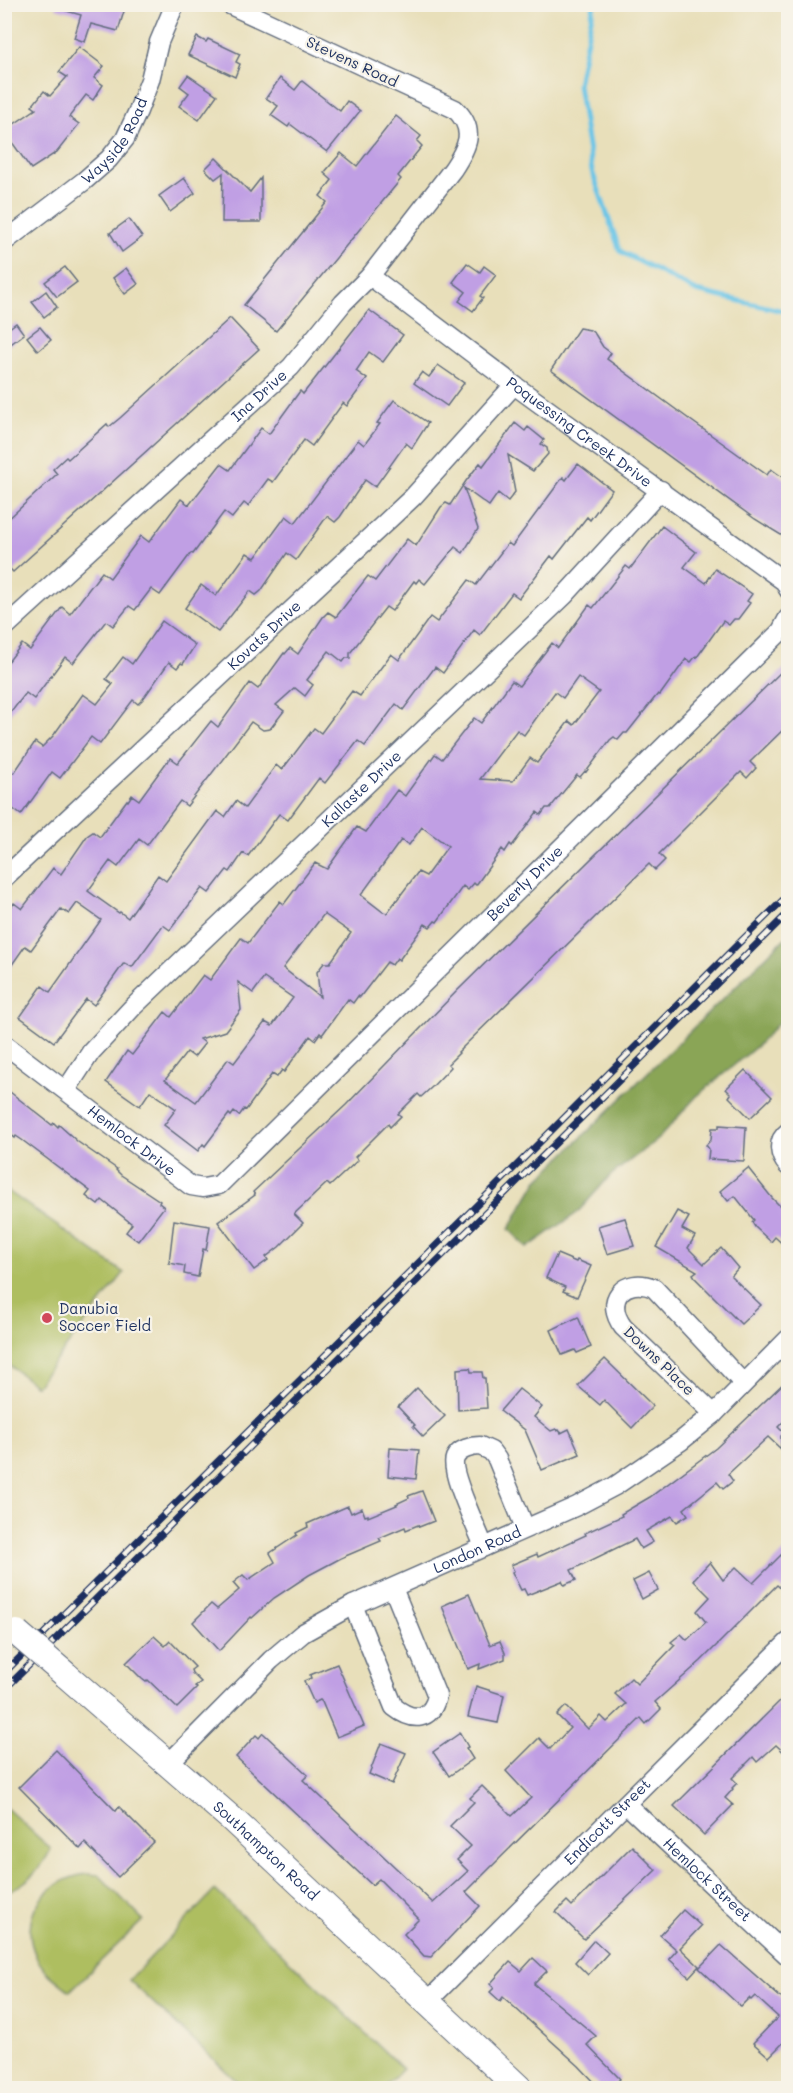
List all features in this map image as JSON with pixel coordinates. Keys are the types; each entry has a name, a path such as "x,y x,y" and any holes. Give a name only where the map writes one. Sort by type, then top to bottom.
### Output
{"street":[{"name":"Wayside Road","path":"4,242 84,181 109,159 125,139 150,80 159,42 175,4"},
{"name":"Stevens Road","path":"228,4 456,109 463,117 467,129"},
{"name":"Ina Drive","path":"4,628 291,367 343,303 370,276 453,169 468,141 467,129"},
{"name":"Poquessing Creek Drive","path":"370,276 785,582 789,589"},
{"name":"Kovats Drive","path":"4,878 413,497 514,384"},
{"name":"Kallaste Drive","path":"66,1090 91,1052 132,1008 565,595 661,490"},
{"name":"Beverly Drive","path":"260,1144 781,631 788,620"},
{"name":"Hemlock Drive","path":"4,1044 191,1186 203,1188 219,1185 260,1144"},
{"path":"789,1132 784,1135 780,1146 781,1158 789,1166"},
{"name":"Downs Place","path":"714,1414 618,1320 615,1313 615,1300 624,1288 643,1284 654,1288 744,1383"},
{"name":"London Road","path":"169,1762 271,1660 303,1633 353,1605 577,1506 615,1486 681,1441 714,1414 789,1339"},
{"path":"484,1547 456,1474 455,1460 458,1453 466,1449 480,1446 494,1454 525,1528"},
{"path":"353,1605 394,1707 403,1714 414,1717 423,1716 435,1705 437,1696 393,1588"},
{"name":"Southampton Road","path":"11,1627 169,1762 519,2088"},
{"name":"Endicott Street","path":"427,2002 789,1642"},
{"name":"Hemlock Street","path":"626,1804 789,1956"}],"green space":[{"path":"788,935 788,1013 757,1046 696,1097 659,1138 610,1176 577,1213 527,1248 509,1229 537,1181"},
{"name":"Danubia Soccer Field","path":"5,1189 124,1273 36,1386 5,1362"},
{"path":"4,1806 51,1849 43,1864 27,1881 5,1892"},
{"path":"87,1874 99,1875 143,1920 70,1991 43,1968 31,1943 30,1929 38,1903 47,1892 72,1877"},
{"path":"215,1890 403,2069 384,2088 244,2088 129,1980"}],"building":[{"path":"57,4 113,4 125,8 118,31 91,24 85,42 74,38 81,15 56,8"},
{"path":"197,37 206,42 208,39 240,54 236,62 240,64 235,77 188,55"},
{"path":"79,47 104,66 94,78 103,85 93,100 86,95 69,117 79,124 57,152 31,169 4,131 36,109 32,106 44,91 50,96 67,77 59,72"},
{"path":"188,75 217,95 199,120 179,106 189,93 180,86"},
{"path":"280,78 295,90 302,81 340,111 347,101 360,111 327,152 290,124 288,127 271,115 278,106 266,98"},
{"path":"396,116 421,136 417,141 422,146 398,176 401,179 276,331 244,305 327,202 320,196 332,180 324,173 341,153 357,166"},
{"path":"216,158 250,192 261,178 261,222 222,222 223,173 215,179 205,169"},
{"path":"184,178 195,193 170,212 159,196"},
{"path":"129,219 142,237 122,252 110,233"},
{"path":"467,263 480,272 484,266 496,275 480,296 483,298 473,311 459,301 466,292 453,282"},
{"path":"65,267 77,282 57,297 45,282"},
{"path":"126,268 138,284 125,294 113,278"},
{"path":"46,291 57,307 44,317 32,302"},
{"path":"369,310 403,335 383,362 369,352 356,371 367,379 347,406 343,403 312,446 304,440 273,482 268,479 248,506 244,503 232,518 224,512 160,595 151,589 135,610 129,606 113,626 106,621 73,663 65,657 34,699 26,693 4,721 4,667 22,644 30,650 62,607 70,614 102,572 110,578 141,536 149,542 181,499 189,505 221,464 230,470 261,428 269,434 300,391 303,394"},
{"path":"230,318 259,349 13,572 4,563 4,523 57,474 53,469 66,457 68,459 107,424 109,427 120,418"},
{"path":"16,323 24,334 4,349 4,332"},
{"path":"40,327 51,340 38,351 27,337"},
{"path":"579,328 590,330 595,334 603,347 611,353 607,359 767,475 771,469 789,482 789,540 755,519 551,370"},
{"path":"438,365 464,383 447,406 414,383 422,372 429,377"},
{"path":"394,400 428,423 412,448 406,443 375,487 365,480 340,517 335,522 327,516 296,560 287,553 261,591 256,595 250,591 218,632 185,608 201,585 216,596 247,553 255,558 286,516 295,523 358,440 364,445"},
{"path":"515,423 525,431 528,427 544,440 541,444 547,448 548,454 533,471 508,455 515,492 508,501 498,493 489,506 464,488 478,529 463,553 455,547 425,584 419,579 416,583 414,581 392,611 386,607 350,653 350,658 346,658 343,662 329,651 307,680 313,685 305,696 295,688 276,705 284,711 270,729 263,730 251,722 187,806 180,801 147,845 139,839 118,867 110,861 88,891 128,918 158,875 166,881 217,811 225,817 236,801 245,808 276,765 282,770 314,728 321,733 352,691 360,696 391,654 399,660 430,617 437,622 469,580 476,585 508,543 512,546 563,477 566,480 578,464 612,490 590,520 587,517 554,559 551,556 519,598 512,593 480,635 474,630 443,673 435,667 403,710 396,704 365,746 358,741 325,783 319,778 288,820 279,814 248,856 243,853 230,872 226,871 209,893 202,888 170,930 163,925 132,967 124,963 94,1005 86,999 54,1042 20,1017 42,986 50,992 101,920 77,903 69,914 61,909 31,950 25,946 4,976 4,917 14,903 22,909 53,868 61,874 87,836 93,832 100,837 127,800 132,795 139,800 171,758 178,763 211,721 218,727 250,683 258,689 284,653 290,648 298,654 323,617 328,612 336,617 368,576 375,581 407,539 416,546 441,507 446,503 450,505 480,463 483,466"},
{"path":"662,526 696,552 684,567 706,583 715,569 752,594 747,601 750,603 738,619 734,619 729,625 723,621 697,657 691,662 686,659 660,695 658,694 627,733 624,733 618,740 614,737 610,740 586,772 580,777 577,775 550,808 546,808 541,815 537,812 512,846 510,844 505,852 502,849 476,885 474,883 468,890 463,886 437,922 435,921 430,927 425,924 399,960 397,958 392,965 387,962 353,1003 348,999 322,1035 320,1033 315,1040 310,1036 284,1072 282,1070 277,1077 272,1074 239,1116 234,1112 231,1116 229,1114 205,1146 203,1144 198,1151 164,1125 176,1109 150,1091 140,1106 106,1082 127,1051 132,1055 165,1012 171,1017 203,975 210,980 241,938 248,943 280,901 284,904 315,863 327,869 357,827 366,832 397,790 405,796 435,754 442,759 474,718 481,723 512,681 519,686 552,643 558,648 589,605 593,608 626,566 630,569","holes":["578,677 599,692 574,725 569,721 537,763 530,758 513,781 480,779 517,730 524,735 555,692 563,698","422,827 448,846 426,876 418,872 387,913 383,912 361,895 401,840 409,845","324,914 351,933 330,963 324,963 317,972 320,997 283,968","264,978 293,998 272,1026 265,1022 234,1063 228,1059 196,1102 165,1080 187,1052 194,1057 205,1043 200,1039 225,1031 241,1010 238,982 253,993"]},
{"path":"162,621 195,645 183,664 181,663 177,668 169,662 143,699 138,704 133,700 100,744 91,737 60,778 52,772 21,815 4,802 4,767 14,773 35,742 42,747 53,736 83,694 97,704 113,684 106,679 123,657 132,664"},
{"path":"789,664 788,725 750,762 756,768 747,778 741,772 659,854 665,860 655,870 649,864 458,1052 448,1064 451,1067 421,1097 418,1094 398,1114 401,1116 390,1127 388,1124 355,1157 358,1160 330,1186 327,1183 294,1214 303,1223 266,1257 268,1260 254,1270 218,1222 255,1195 253,1192 346,1105 457,991"},
{"path":"745,1070 772,1097 750,1118 729,1097 731,1094 726,1089"},
{"path":"10,1092 52,1125 54,1123 58,1127 59,1125 78,1142 117,1169 121,1175 160,1201 159,1203 164,1207 138,1241 126,1232 132,1224 102,1200 98,1205 86,1196 90,1191 4,1129 4,1099"},
{"path":"719,1125 746,1127 744,1161 708,1159 709,1149 706,1145 711,1140 712,1128 719,1128"},
{"path":"748,1168 789,1215 789,1250 775,1237 771,1242 755,1227 752,1222 754,1220 735,1196 728,1201 720,1191"},
{"path":"677,1211 689,1217 682,1229 695,1236 688,1248 704,1264 721,1248 738,1268 731,1276 761,1305 741,1324 696,1279 693,1274 697,1271 656,1247"},
{"path":"625,1218 634,1246 607,1254 598,1226"},
{"path":"174,1220 210,1226 198,1277 184,1274 185,1266 169,1263"},
{"path":"557,1254 591,1266 577,1297 563,1291 565,1287 546,1278"},
{"path":"578,1317 591,1347 577,1353 575,1350 562,1355 551,1330"},
{"path":"605,1359 653,1406 632,1428 604,1400 600,1405 578,1386"},
{"path":"470,1368 471,1372 482,1372 485,1378 487,1408 458,1410 457,1369"},
{"path":"789,1378 789,1416 778,1427 784,1433 781,1436 781,1449 768,1437 728,1474 733,1481 723,1489 717,1482 684,1509 688,1515 677,1522 672,1516 646,1531 653,1542 641,1549 635,1539 571,1570 576,1580 564,1585 562,1581 527,1595 524,1589 521,1590 511,1565 537,1554 538,1557 622,1516 621,1514 650,1497 716,1448"},
{"path":"417,1388 445,1416 423,1437 398,1407"},
{"path":"519,1389 542,1407 534,1417 551,1431 556,1429 561,1433 569,1429 580,1454 542,1470 525,1430 500,1411"},
{"path":"390,1448 419,1450 416,1479 388,1476"},
{"path":"422,1491 434,1521 406,1530 405,1527 379,1538 381,1541 309,1575 274,1598 251,1617 219,1651 193,1622 211,1604 217,1609 239,1590 233,1583 243,1575 248,1580 275,1562 270,1553 297,1535 296,1533 308,1527 307,1524 348,1506 351,1513 362,1508 365,1516 368,1515 368,1517"},
{"path":"789,1547 789,1596 777,1585 701,1661 655,1702 661,1709 646,1724 641,1718 466,1892 480,1906 431,1957 424,1956 404,1934 419,1919 379,1879 372,1885 236,1757 256,1735 259,1738 263,1733 308,1775 303,1780 433,1903 468,1871 457,1860 471,1846 450,1826 474,1802 470,1798 482,1786 512,1816 531,1798 506,1771 539,1738 550,1749 570,1728 557,1715 566,1706 588,1729 601,1716 607,1722 626,1704 615,1694 631,1678 637,1684 675,1645 671,1642 681,1634 687,1640 706,1622 697,1611 710,1597 693,1580 710,1562 723,1580 736,1567 753,1583"},
{"path":"649,1573 658,1590 642,1599 633,1581"},
{"path":"469,1594 490,1645 500,1641 505,1653 505,1659 479,1669 480,1664 468,1669 442,1606"},
{"path":"154,1636 165,1646 170,1641 195,1667 191,1670 192,1673 201,1682 177,1708 148,1680 146,1682 142,1679 126,1663"},
{"path":"337,1664 364,1726 337,1737 322,1702 320,1700 314,1703 304,1681 311,1678 310,1675"},
{"path":"476,1686 504,1695 498,1723 468,1717"},
{"path":"789,1692 789,1757 776,1745 757,1762 753,1757 732,1778 737,1783 725,1798 733,1805 704,1835 674,1806"},
{"path":"460,1733 473,1759 449,1776 433,1752"},
{"path":"381,1743 406,1753 392,1784 369,1774"},
{"path":"56,1750 116,1811 119,1807 154,1842 118,1877 85,1843 80,1849 19,1787"},
{"path":"632,1846 656,1870 584,1939 556,1912 567,1901 572,1906"},
{"path":"683,1910 701,1926 680,1948 699,1966 689,1977 669,1959 677,1950 660,1935"},
{"path":"594,1940 608,1953 588,1975 575,1962"},
{"path":"721,1945 789,2005 789,2037 769,2057 753,2043 778,2017 755,1996 751,2000 749,1998 741,2006 739,2005 699,1968"},
{"path":"533,1958 547,1971 534,1984 596,2036 587,2045 620,2079 610,2088 600,2088 503,1997 500,2001 490,1992 494,1988 490,1984 510,1962 521,1971"}],"waterway":[{"path":"594,4 578,84 592,171 620,251 696,291 788,312"}],"railway":[{"path":"4,1673 788,895"},
{"path":"4,1690 788,913"}],"place":[{"name":"Danubia Soccer Field","path":"47,1318"}]}
